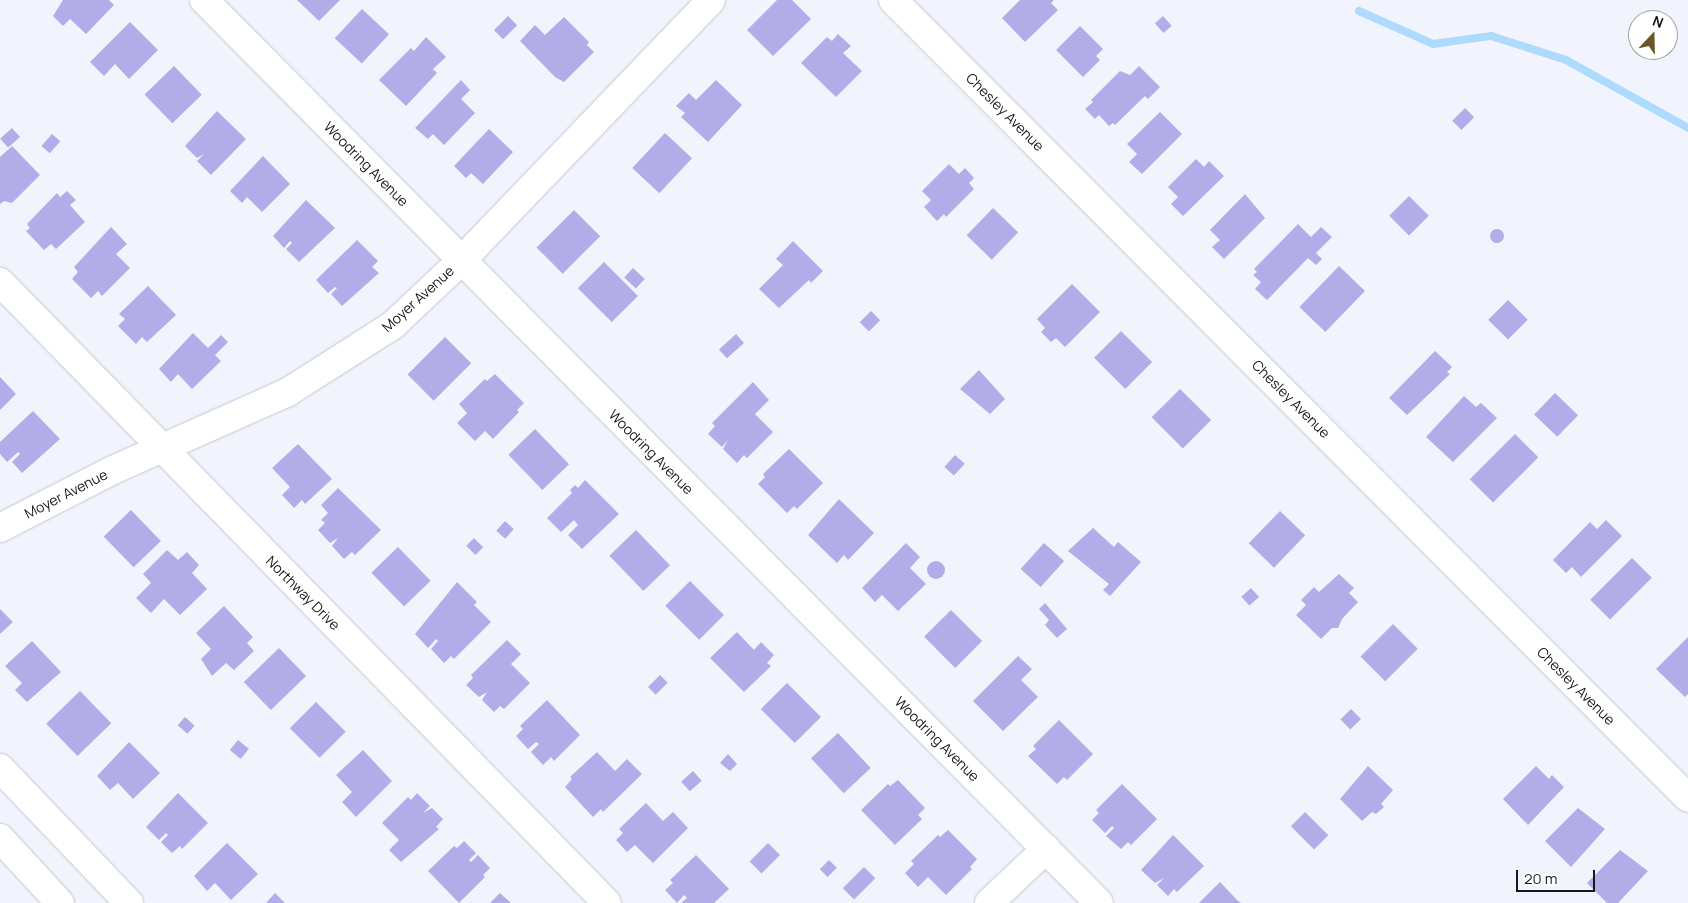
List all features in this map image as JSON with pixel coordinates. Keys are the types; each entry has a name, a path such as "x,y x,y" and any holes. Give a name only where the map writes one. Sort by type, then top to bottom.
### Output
{"street":[{"name":"Woodring Avenue","path":"204,0 1099,903"},
{"name":"Moyer Avenue","path":"0,528 104,474 162,451 288,392 393,325 461,261 710,0"},
{"name":"Chesley Avenue","path":"893,0 1688,798"},
{"name":"Northway Drive","path":"0,282 162,451 607,903"},
{"path":"0,768 129,903"},
{"path":"0,838 60,903"},
{"path":"990,903 1046,849"}],"building":[{"path":"63,0 109,0 114,5 86,34 70,19 63,26 53,16"},
{"path":"297,0 340,0 319,21"},
{"path":"777,0 792,0 811,19 773,56 747,30"},
{"path":"1020,0 1054,0 1051,3 1058,10 1025,42 1002,18"},
{"path":"362,9 389,34 362,63 335,38"},
{"path":"508,16 517,25 503,39 494,30"},
{"path":"1163,16 1172,26 1164,33 1155,23"},
{"path":"564,17 589,42 587,45 594,52 564,82 555,77 520,41 535,25 545,35"},
{"path":"130,22 158,50 129,79 115,64 104,76 90,62"},
{"path":"1080,26 1103,49 1096,56 1100,60 1083,77 1056,50"},
{"path":"838,34 851,46 843,53 862,71 836,97 801,63 827,37 832,41"},
{"path":"426,37 446,57 433,69 437,73 406,106 379,80 411,48 414,51"},
{"path":"174,66 202,95 172,123 145,94"},
{"path":"1139,66 1160,87 1148,99 1145,96 1115,125 1113,123 1109,126 1099,115 1095,119 1085,109 1093,102 1091,100 1120,71 1130,75"},
{"path":"461,80 470,90 461,99 475,113 444,145 433,134 428,139 415,128"},
{"path":"716,80 742,105 708,142 681,117 685,113 676,106 689,93 696,100"},
{"path":"1465,108 1474,117 1461,130 1452,121"},
{"path":"217,111 246,139 211,175 197,161 204,154 197,158 185,146"},
{"path":"1160,112 1182,134 1142,174 1129,162 1137,154 1127,144"},
{"path":"12,128 20,137 8,148 0,139"},
{"path":"489,129 513,152 483,184 471,173 466,178 454,166"},
{"path":"665,133 692,158 659,193 632,168"},
{"path":"52,134 60,141 50,153 42,146"},
{"path":"12,146 40,175 12,203 4,201 0,204 0,157"},
{"path":"263,156 290,184 262,212 247,197 242,203 230,191"},
{"path":"1196,159 1204,167 1209,161 1224,176 1183,216 1171,204 1178,197 1168,187"},
{"path":"949,164 959,174 965,168 974,178 969,183 974,189 946,217 944,214 937,221 924,207 931,200 922,191"},
{"path":"67,191 76,200 70,205 85,222 56,249 51,244 44,250 26,231 30,228 27,224 57,193 60,197"},
{"path":"1245,194 1265,218 1224,259 1212,247 1220,240 1210,230"},
{"path":"1409,196 1429,216 1409,236 1389,216"},
{"path":"306,200 335,228 299,262 286,249 292,243 290,241 284,248 273,236"},
{"path":"993,208 1018,232 992,260 967,235"},
{"path":"574,210 600,236 563,274 537,247"},
{"path":"1298,224 1311,237 1321,227 1332,237 1316,253 1322,259 1316,265 1308,258 1267,300 1255,289 1261,282 1253,275 1257,272 1254,269"},
{"path":"111,227 127,244 116,254 130,268 102,296 98,291 91,298 72,279 78,272 74,267"},
{"path":"1497,229 1502,231 1504,236 1502,241 1497,243 1492,241 1490,236 1492,231"},
{"path":"357,240 378,261 372,267 379,273 342,306 331,294 337,288 335,287 328,293 316,280"},
{"path":"793,241 823,271 811,283 809,280 779,308 759,289 783,265 776,259"},
{"path":"604,262 638,296 612,322 578,288"},
{"path":"1339,266 1365,291 1325,332 1299,307"},
{"path":"633,268 645,279 636,288 624,278"},
{"path":"1072,284 1100,312 1065,347 1056,338 1051,342 1041,332 1045,328 1037,319"},
{"path":"148,286 176,315 147,342 142,337 136,344 118,326 125,319 119,314"},
{"path":"1508,300 1528,320 1508,340 1488,320"},
{"path":"871,311 880,320 869,332 860,322"},
{"path":"1121,331 1152,362 1125,389 1094,358"},
{"path":"193,333 208,348 221,335 228,342 215,355 221,361 192,389 178,374 171,382 159,369"},
{"path":"736,334 744,343 727,358 719,349"},
{"path":"445,337 471,363 434,401 408,374"},
{"path":"1435,351 1452,367 1447,372 1450,374 1407,415 1389,398"},
{"path":"979,370 1005,399 990,414 960,389"},
{"path":"495,374 524,403 517,410 519,412 493,439 485,431 475,441 457,423 467,413 459,404 485,379 487,381"},
{"path":"0,377 16,394 0,410"},
{"path":"753,382 769,400 755,414 773,432 747,458 744,455 737,463 723,449 728,440 722,447 708,434 715,426 712,423"},
{"path":"1180,389 1211,420 1183,448 1152,417"},
{"path":"1555,393 1578,415 1557,437 1534,415"},
{"path":"1464,396 1476,407 1481,403 1497,418 1453,462 1426,437"},
{"path":"33,411 60,439 22,473 12,462 20,454 18,452 7,462 0,454 0,442"},
{"path":"535,429 569,464 542,490 508,455"},
{"path":"1515,434 1538,457 1493,503 1470,479"},
{"path":"298,444 332,479 305,504 302,500 294,508 282,495 290,487 272,468"},
{"path":"789,449 823,483 797,509 794,506 787,513 758,484 765,477 763,474"},
{"path":"955,455 965,464 954,476 944,467"},
{"path":"585,480 619,514 582,549 568,535 578,525 574,520 561,532 547,518 572,493 570,490 575,485 578,488"},
{"path":"338,488 381,530 355,555 352,552 344,559 332,546 338,538 330,543 318,530 325,523 321,520 328,513 321,505"},
{"path":"839,499 874,533 848,560 844,555 837,563 808,535"},
{"path":"131,510 161,541 134,567 104,536"},
{"path":"1280,511 1305,535 1274,568 1249,543"},
{"path":"1606,520 1622,536 1581,577 1572,567 1566,573 1553,560 1590,522 1597,529"},
{"path":"505,521 514,529 505,539 496,531"},
{"path":"1093,528 1114,547 1118,542 1141,562 1110,596 1103,590 1109,584 1068,551"},
{"path":"636,530 670,565 643,591 609,556"},
{"path":"474,538 483,547 475,555 466,546"},
{"path":"906,543 920,557 910,568 926,584 898,611 882,595 875,602 862,588"},
{"path":"1044,543 1064,561 1041,587 1021,569"},
{"path":"398,547 431,581 404,607 371,573"},
{"path":"167,550 178,560 187,552 199,565 192,573 207,589 180,615 164,599 151,613 136,598 151,583 143,574"},
{"path":"1632,558 1652,578 1610,620 1590,600"},
{"path":"936,561 942,564 945,570 942,576 936,579 930,576 927,570 930,564"},
{"path":"1339,574 1354,588 1349,593 1358,602 1342,619 1338,628 1332,628 1321,639 1296,615 1306,605 1301,600 1314,587 1319,592"},
{"path":"690,581 724,615 699,640 665,606"},
{"path":"457,582 477,602 474,605 491,622 454,659 451,656 444,663 431,649 438,641 436,639 428,648 415,634"},
{"path":"1251,588 1259,597 1249,606 1241,597"},
{"path":"1045,603 1067,629 1057,638 1045,625 1049,620 1039,609"},
{"path":"224,606 253,637 247,643 254,651 234,670 226,663 212,676 201,659 211,649 196,633"},
{"path":"0,609 13,622 0,634"},
{"path":"951,610 982,641 955,668 924,637"},
{"path":"1393,624 1418,649 1385,681 1360,657"},
{"path":"737,632 754,650 761,642 774,655 767,663 771,666 744,692 710,658"},
{"path":"1688,637 1688,694 1685,697 1656,669"},
{"path":"507,640 521,654 511,664 530,683 504,709 500,706 494,712 482,700 487,692 479,697 466,685 473,678 471,675"},
{"path":"32,641 61,672 27,702 15,690 22,683 5,666"},
{"path":"279,648 306,676 271,710 244,682"},
{"path":"1018,656 1032,669 1021,680 1038,697 1003,731 973,701"},
{"path":"660,675 668,683 656,695 648,687"},
{"path":"787,683 821,717 795,743 761,709"},
{"path":"80,691 111,723 77,756 46,724"},
{"path":"547,700 580,735 554,761 551,757 543,765 531,752 539,744 536,742 528,749 516,736 523,729 520,726"},
{"path":"316,702 346,732 320,758 290,728"},
{"path":"1351,709 1361,719 1350,730 1340,720"},
{"path":"185,717 195,726 187,734 178,725"},
{"path":"1059,720 1093,754 1067,780 1064,777 1057,784 1028,756 1036,749 1033,746"},
{"path":"838,733 871,768 844,793 811,758"},
{"path":"238,740 249,749 241,759 230,750"},
{"path":"129,742 160,773 133,799 118,783 110,790 97,776"},
{"path":"363,750 392,781 356,817 342,802 352,792 336,775"},
{"path":"597,752 615,771 627,759 642,774 603,812 601,809 593,817 565,787 572,779 570,777"},
{"path":"728,754 737,764 730,771 720,763"},
{"path":"1368,766 1393,790 1381,804 1384,807 1376,814 1372,812 1362,821 1340,799"},
{"path":"1536,766 1549,779 1552,775 1564,787 1528,825 1503,799"},
{"path":"693,771 702,781 690,791 681,782"},
{"path":"898,780 925,808 918,815 922,819 895,845 861,810 888,784 890,786"},
{"path":"1122,784 1157,819 1131,845 1128,842 1121,849 1106,836 1114,828 1112,826 1105,833 1092,820 1099,813 1096,810"},
{"path":"178,793 208,823 182,849 180,846 172,853 161,842 168,835 166,833 159,840 146,827"},
{"path":"417,793 430,806 423,813 432,808 443,819 436,827 439,829 401,862 389,850 399,840 382,823 408,797 411,800"},
{"path":"646,803 663,821 673,812 688,828 653,863 635,845 627,852 616,840 623,833 619,829"},
{"path":"1578,808 1605,829 1571,867 1545,841"},
{"path":"1305,812 1328,835 1314,849 1291,826"},
{"path":"948,830 977,859 970,867 972,869 946,895 928,877 918,887 905,873 914,864 911,861 938,835 940,837"},
{"path":"1173,835 1204,866 1177,892 1174,889 1168,896 1157,885 1164,878 1155,883 1141,870"},
{"path":"464,841 476,853 469,860 471,862 478,855 490,868 483,875 485,877 459,903 428,871 454,846 457,848"},
{"path":"227,843 258,874 231,900 215,883 207,891 194,876"},
{"path":"768,843 780,855 762,873 750,861"},
{"path":"1620,850 1648,871 1618,903 1607,903 1587,883"},
{"path":"696,855 729,889 714,903 681,903 687,898 684,895 677,903 665,890 673,883 670,880"},
{"path":"829,860 837,868 828,877 820,869"},
{"path":"864,867 875,878 854,900 843,888"},
{"path":"1220,882 1241,903 1199,903"},
{"path":"275,893 285,903 266,903"},
{"path":"500,893 511,903 490,903"}],"waterway":[{"path":"1359,11 1433,44 1491,36 1566,60 1688,128"}]}
